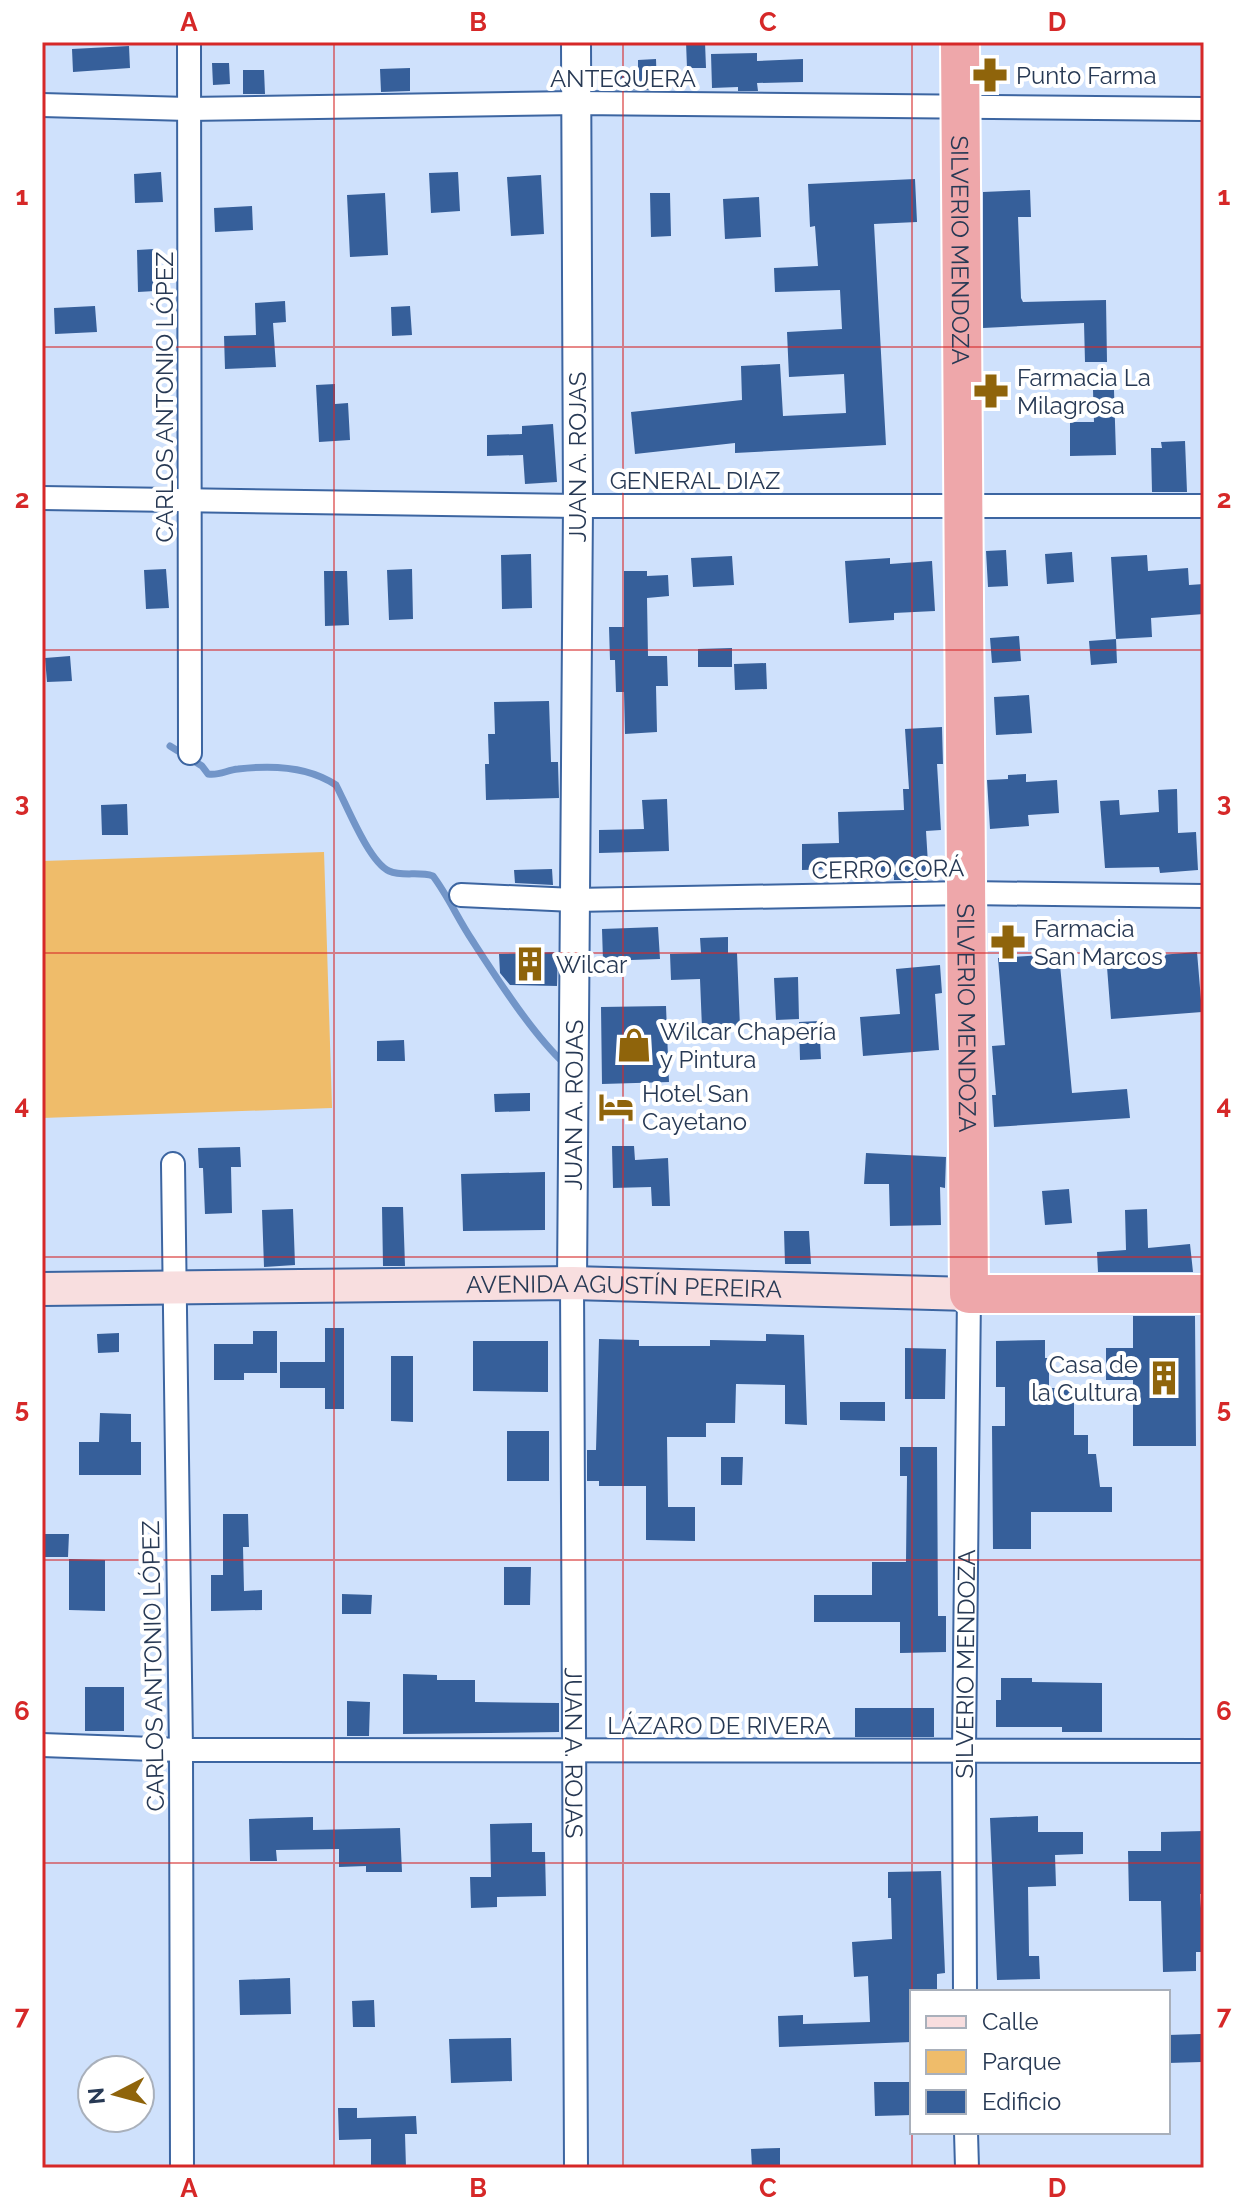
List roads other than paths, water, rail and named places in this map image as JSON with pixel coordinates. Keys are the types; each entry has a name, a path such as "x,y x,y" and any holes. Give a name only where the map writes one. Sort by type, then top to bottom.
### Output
{"highway":[{"name":"SILVERIO MENDOZA","path":"960,42 969,1294"},
{"name":"AVENIDA AGUSTÍN PEREIRA","path":"969,1294 1204,1294"}],"main road":[{"name":"AVENIDA AGUSTÍN PEREIRA","path":"42,1289 572,1283 969,1294"}],"street":[{"name":"CARLOS ANTONIO LÓPEZ","path":"189,42 190,753"},
{"name":"JUAN A. ROJAS","path":"576,42 578,506 572,1283 576,2168"},
{"name":"ANTEQUERA","path":"42,105 188,109 576,103 1204,109"},
{"name":"GENERAL DIAZ","path":"42,498 578,506 1204,506"},
{"name":"CERRO CORÁ","path":"461,895 574,900 967,893 1204,896"},
{"name":"CARLOS ANTONIO LÓPEZ","path":"173,1164 181,1750 182,2168"},
{"name":"SILVERIO MENDOZA","path":"965,1990 969,1294"},
{"name":"LÁZARO DE RIVERA","path":"42,1745 181,1750 1204,1751"},
{"path":"966,2134 967,2168"}],"waterway":[{"path":"170,746 202,766 208,774 251,768 289,768 314,774 336,785 366,845 381,866 394,873 433,876 516,1005 540,1038 565,1064"}],"place":[{"name":"Punto Farma","path":"990,75"},
{"name":"Farmacia La Milagrosa","path":"991,391"},
{"name":"Farmacia San Marcos","path":"1008,942"},
{"name":"Wilcar","path":"530,964"},
{"name":"Wilcar Chapería y Pintura","path":"634,1045"},
{"name":"Hotel San Cayetano","path":"616,1107"},
{"name":"Casa de la Cultura","path":"1164,1378"}]}
